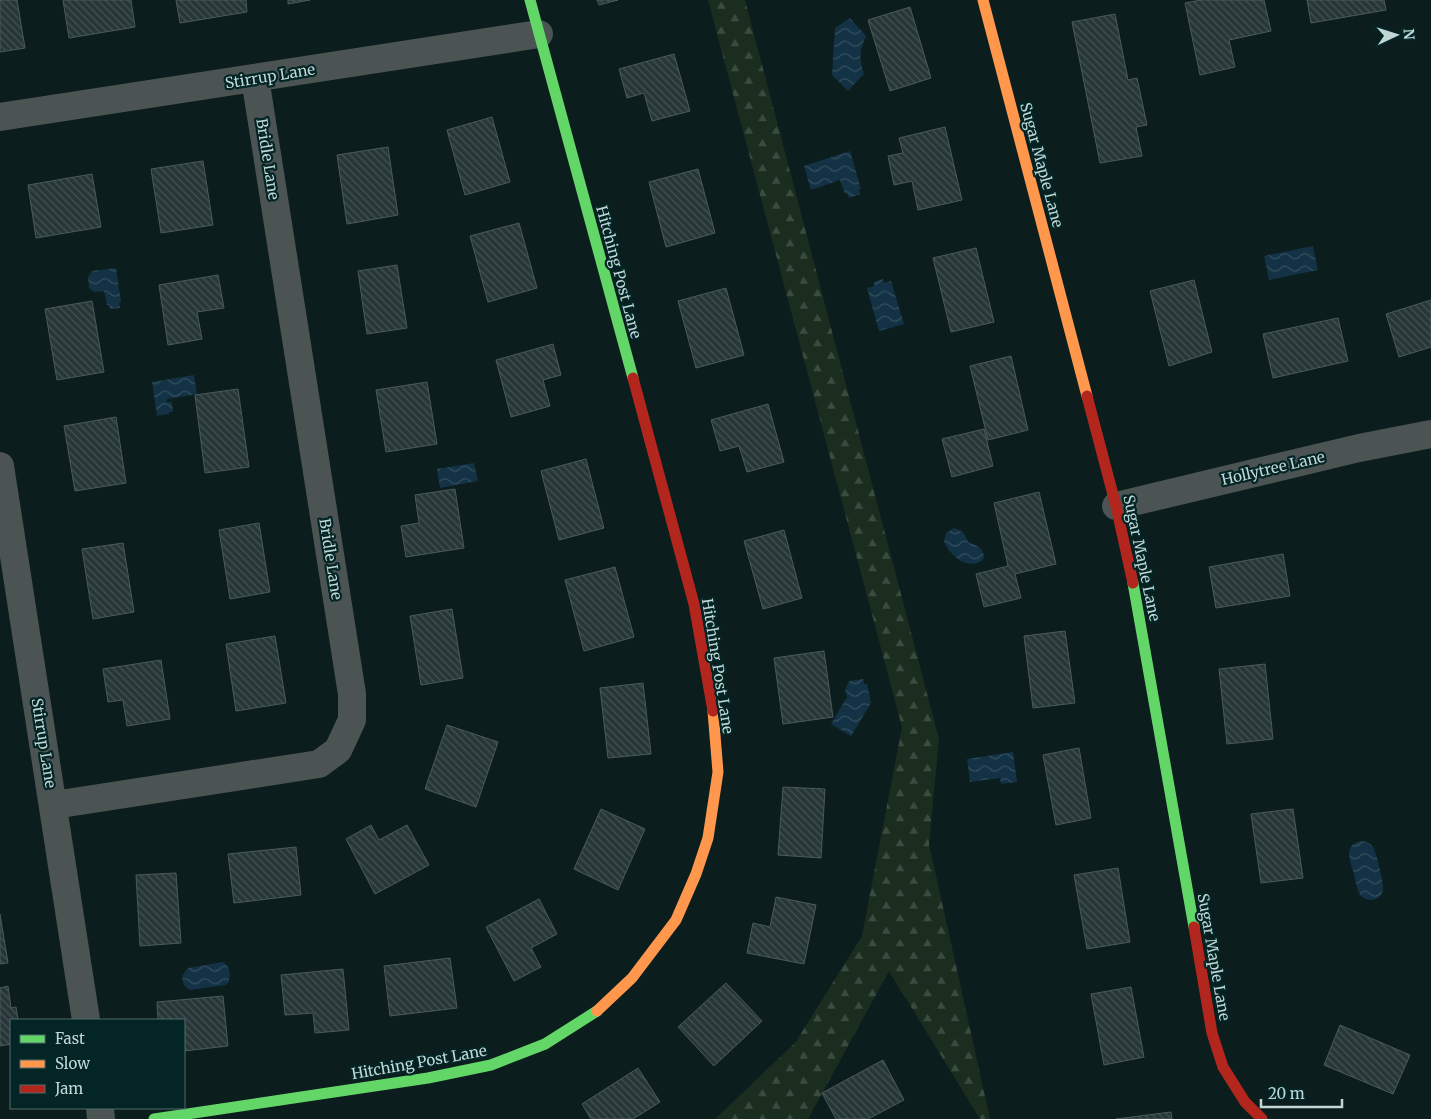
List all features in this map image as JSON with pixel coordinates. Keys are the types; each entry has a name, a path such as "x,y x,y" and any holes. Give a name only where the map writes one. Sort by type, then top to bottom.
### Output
{"street":[{"name":"Hitching Post Lane","path":"154,1119 428,1078 492,1065 545,1044 597,1011 632,978 676,920 696,874 708,838 718,772 713,713 694,604 530,0"},
{"name":"Sugar Maple Lane","path":"983,0 1116,506 1136,598 1212,1033 1223,1067 1246,1102 1262,1119"},
{"name":"Stirrup Lane","path":"0,117 539,34"},
{"name":"Bridle Lane","path":"54,805 319,764 338,750 352,720 352,694 255,78"},
{"name":"Hollytree Lane","path":"1116,506 1359,448 1431,434"},
{"name":"Stirrup Lane","path":"0,466 86,1019"}],"green space":[{"path":"708,0 745,0 939,739 929,844 990,1119 980,1119 889,971 808,1119 715,1119 795,1043 862,936 902,727"}],"water":[{"path":"850,18 866,36 861,55 864,74 848,91 832,75 835,28"},
{"path":"850,151 861,189 859,189 860,194 849,198 847,193 845,194 840,180 811,190 804,166"},
{"path":"1313,246 1318,270 1269,280 1264,256"},
{"path":"116,268 121,302 119,303 120,308 110,309 109,305 107,305 104,291 94,292 89,288 88,277 92,271"},
{"path":"883,279 884,283 891,281 904,324 879,331 867,288 874,286 874,282"},
{"path":"194,375 197,394 167,399 167,402 172,402 173,412 157,416 152,382"},
{"path":"474,463 478,481 440,488 437,469"},
{"path":"954,528 963,532 969,543 980,548 984,556 983,560 971,564 955,557 944,542 946,533"},
{"path":"863,679 864,684 867,684 871,703 851,736 831,724 847,697 845,690 849,681"},
{"path":"1013,752 1017,782 1001,784 1000,778 970,782 967,759"},
{"path":"1363,841 1373,847 1378,861 1383,889 1380,896 1370,900 1360,895 1349,853 1352,845"},
{"path":"223,962 230,971 228,983 225,985 190,990 183,983 182,976 188,968"}],"building":[{"path":"0,0 17,0 25,48 0,52"},
{"path":"63,0 131,0 135,27 69,38"},
{"path":"176,0 246,0 247,12 180,23"},
{"path":"288,0 310,0 288,4"},
{"path":"597,0 618,0 599,5"},
{"path":"1201,0 1264,0 1271,31 1229,40 1235,67 1200,75 1185,3"},
{"path":"1307,0 1384,0 1386,10 1311,23"},
{"path":"910,7 931,78 890,91 868,20"},
{"path":"1115,14 1128,80 1137,78 1147,125 1136,127 1142,156 1100,163 1072,22"},
{"path":"674,54 690,111 652,121 644,93 627,98 619,69"},
{"path":"492,117 510,182 465,195 447,130"},
{"path":"945,127 962,200 918,210 912,181 894,185 888,156 903,153 899,138"},
{"path":"388,147 398,215 347,224 337,155"},
{"path":"203,161 213,225 161,233 151,169"},
{"path":"698,169 715,233 666,247 649,182"},
{"path":"92,174 101,227 36,238 28,185"},
{"path":"519,223 537,288 488,302 470,236"},
{"path":"976,248 994,322 951,332 933,258"},
{"path":"397,265 407,328 367,334 358,271"},
{"path":"218,275 224,308 197,312 202,339 168,345 159,285"},
{"path":"1194,280 1212,352 1169,366 1150,291"},
{"path":"726,288 744,355 696,368 678,301"},
{"path":"1431,300 1431,347 1399,357 1386,314"},
{"path":"92,301 104,372 57,380 45,309"},
{"path":"1338,318 1348,361 1273,378 1263,334"},
{"path":"553,344 561,375 543,380 550,406 511,417 496,360"},
{"path":"1011,356 1028,430 988,440 970,366"},
{"path":"427,382 437,444 386,452 376,390"},
{"path":"238,389 249,467 205,473 195,395"},
{"path":"768,404 784,462 747,472 739,446 720,451 711,420"},
{"path":"116,417 126,483 75,491 64,426"},
{"path":"984,429 993,466 952,477 942,439"},
{"path":"586,459 604,528 559,540 541,471"},
{"path":"455,489 464,548 406,557 401,526 419,523 415,495"},
{"path":"1039,492 1056,564 1015,574 1021,598 984,607 976,574 1008,566 994,503"},
{"path":"259,523 270,592 230,599 219,530"},
{"path":"784,530 802,598 763,609 744,541"},
{"path":"123,543 134,612 93,619 82,549"},
{"path":"1283,554 1290,596 1216,608 1209,567"},
{"path":"615,567 634,637 584,651 565,580"},
{"path":"452,609 463,678 421,685 410,616"},
{"path":"1065,631 1075,703 1033,708 1024,636"},
{"path":"275,636 286,703 236,711 226,644"},
{"path":"824,651 833,717 783,724 774,658"},
{"path":"161,660 170,719 127,726 123,700 108,702 103,669"},
{"path":"1265,664 1273,739 1227,744 1219,669"},
{"path":"643,683 651,754 608,758 600,688"},
{"path":"447,725 498,742 476,807 425,789"},
{"path":"1079,748 1091,818 1056,825 1043,755"},
{"path":"783,787 825,789 821,858 778,855"},
{"path":"601,809 645,829 618,890 574,869"},
{"path":"1293,809 1303,878 1261,883 1251,814"},
{"path":"371,825 379,840 407,825 429,865 375,894 346,839"},
{"path":"296,847 301,895 234,903 228,854"},
{"path":"1118,868 1130,942 1087,949 1074,875"},
{"path":"176,873 181,943 140,946 136,875"},
{"path":"776,897 816,905 804,964 747,953 753,923 770,927"},
{"path":"539,899 557,934 531,948 541,967 514,981 486,927"},
{"path":"0,914 8,963 0,964"},
{"path":"450,958 457,1008 390,1016 384,966"},
{"path":"343,969 349,1030 315,1033 313,1013 285,1015 281,975"},
{"path":"726,983 762,1021 714,1066 678,1027"},
{"path":"8,986 11,1008 16,1007 18,1019 10,1019 10,1044 0,1046 0,988"},
{"path":"1131,987 1144,1057 1104,1065 1091,994"},
{"path":"223,996 228,1046 185,1051 185,1019 158,1019 157,1002"},
{"path":"1340,1025 1410,1055 1393,1094 1324,1065"},
{"path":"883,1060 904,1100 868,1119 836,1119 822,1093"},
{"path":"638,1068 660,1102 633,1119 591,1119 582,1104"},
{"path":"1171,1112 1172,1119 1116,1119"}],"traffic: fast":[{"path":"530,0 633,378"},
{"path":"1133,583 1194,927"},
{"path":"154,1119 428,1078 491,1065 545,1044 597,1011"}],"traffic: slow":[{"path":"983,0 1087,396"},
{"path":"597,1011 632,978 676,920 696,874 708,838 718,772 713,711"}],"traffic: jam":[{"path":"633,378 694,604 713,711"},
{"path":"1087,396 1116,506 1133,583"},
{"path":"1194,927 1212,1033 1223,1067 1245,1102 1262,1119"}]}
